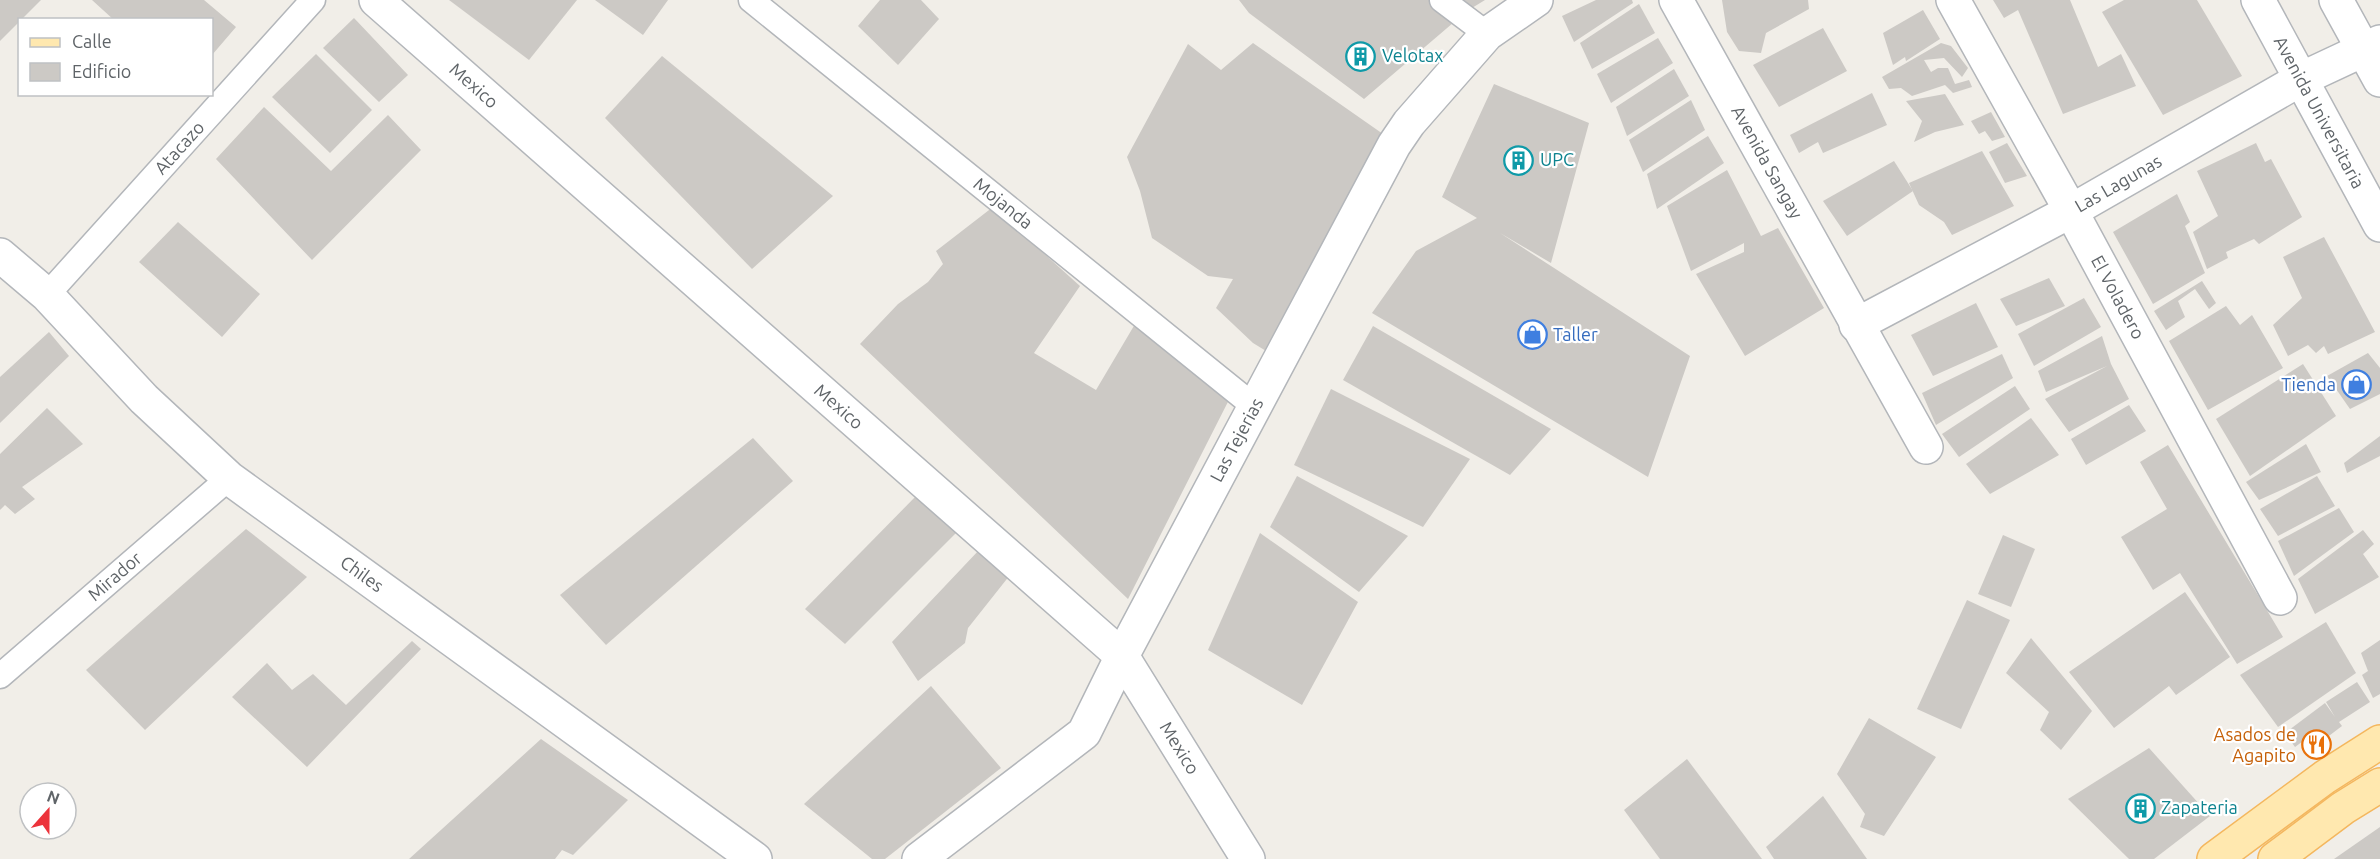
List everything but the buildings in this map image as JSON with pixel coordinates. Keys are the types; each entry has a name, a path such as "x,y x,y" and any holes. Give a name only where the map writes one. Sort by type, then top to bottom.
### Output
{"main road":[{"path":"2214,859 2325,777 2380,742"},
{"path":"2275,859 2343,808 2380,785"}],"street":[{"name":"Mexico","path":"376,0 1122,656 1248,859"},
{"name":"Las Tejerias","path":"919,859 1084,733 1122,656 1394,145 1409,123 1487,34 1536,0"},
{"name":"Avenida Sangay","path":"1676,0 1926,447"},
{"name":"El Voladero","path":"1953,0 2071,211 2280,598"},
{"name":"Avenida Universitaria","path":"2258,0 2380,225"},
{"path":"2336,0 2372,47 2380,80"},
{"name":"Las Lagunas","path":"1856,325 2071,211 2301,80 2372,47"},
{"name":"Chiles","path":"0,255 47,295 144,399 229,478 754,859"}],"lane":[{"name":"Atacazo","path":"47,295 313,0"},
{"name":"Mojanda","path":"751,0 1255,407"},
{"path":"1442,0 1487,34"},
{"name":"Mirador","path":"0,676 229,478"}],"place":[{"name":"Velotax","path":"1361,56"},
{"name":"UPC","path":"1519,160"},
{"name":"Taller","path":"1532,335"},
{"name":"Tienda","path":"2357,385"},
{"name":"Asados de Agapito","path":"2317,745"},
{"name":"Zapateria","path":"2140,808"}]}
